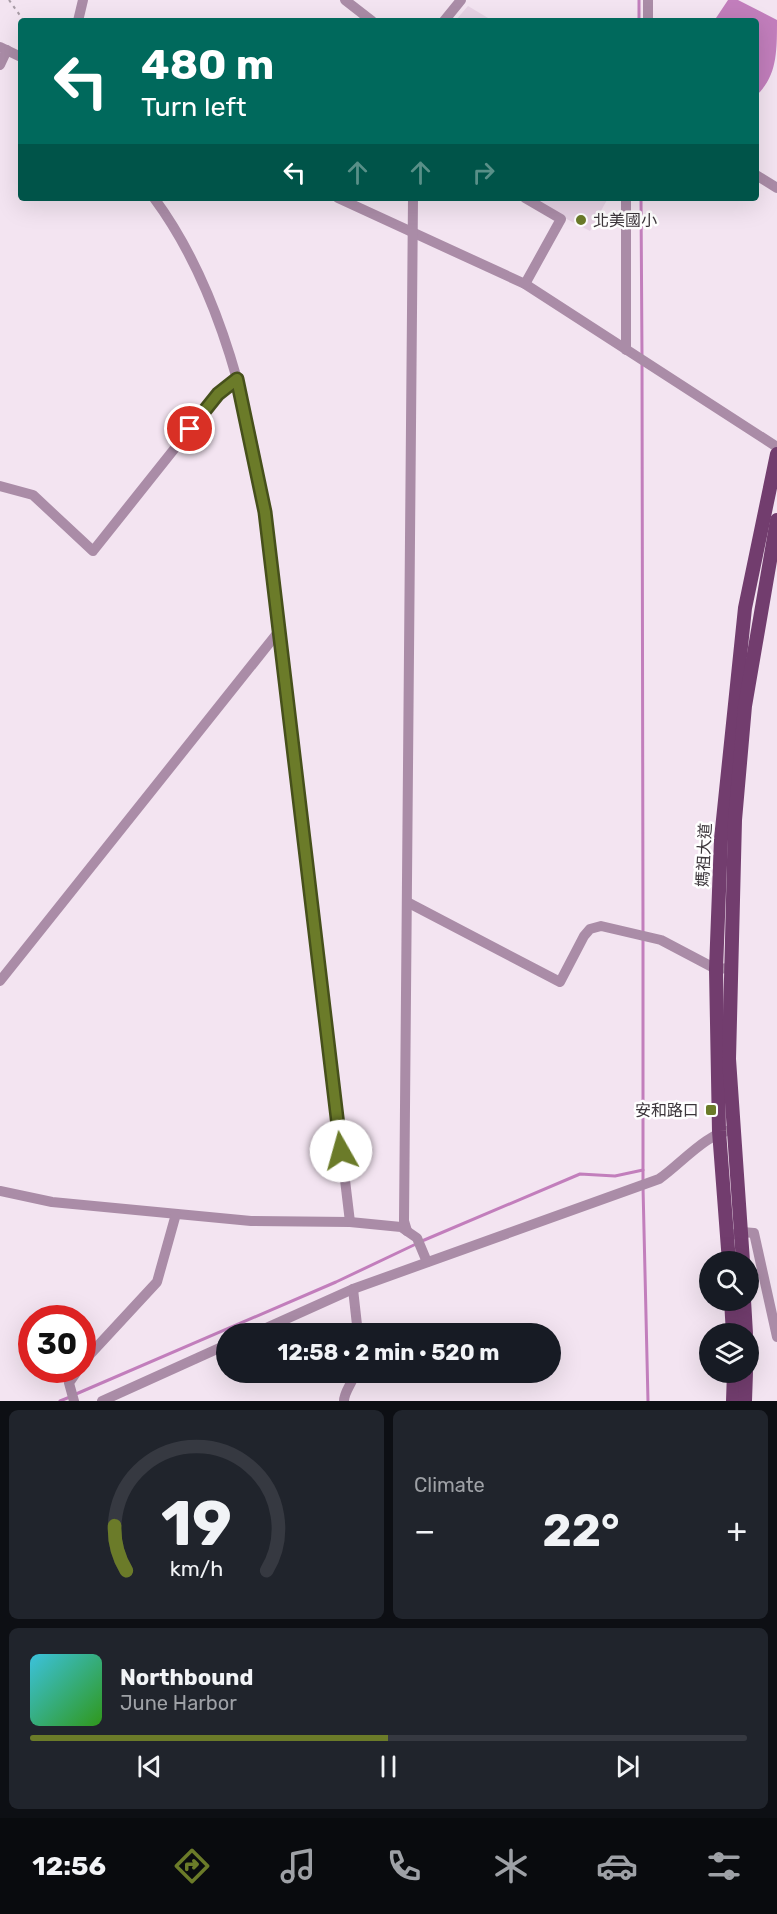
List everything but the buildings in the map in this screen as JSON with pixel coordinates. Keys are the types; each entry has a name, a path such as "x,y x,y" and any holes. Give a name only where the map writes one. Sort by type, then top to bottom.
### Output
{"main road":[{"name":"媽祖大道","path":"740,1251 735,1234 726,1131 716,969 721,839 745,608 777,454"},
{"name":"媽祖大道","path":"726,1131 735,820 745,706 777,520"},
{"name":"媽祖大道","path":"731,1251 735,1234"},
{"path":"733,1401 734,1383"},
{"path":"745,1401 746,1383"}],"street":[{"path":"79,18 83,0"},
{"path":"345,0 368,18"},
{"path":"446,18 461,0"},
{"path":"648,0 648,18"},
{"path":"0,65 4,49 18,56"},
{"path":"759,177 777,188"},
{"path":"156,201 208,290 237,379 265,512 350,1222"},
{"path":"345,201 525,284 777,447"},
{"path":"407,1231 404,1221 413,201"},
{"path":"525,284 561,219 530,201"},
{"path":"626,201 626,350"},
{"path":"0,486 33,495 93,551 218,394 237,379"},
{"path":"0,981 279,631"},
{"path":"407,902 560,982 584,936 590,929 601,926 661,940 716,969 730,968"},
{"path":"277,1323 353,1289 659,1179 726,1131"},
{"path":"0,1191 52,1202 251,1221 350,1222 401,1227 417,1238 427,1262"},
{"path":"96,1348 157,1282 176,1214"},
{"path":"735,1234 754,1233 777,1337"},
{"path":"353,1289 357,1323"},
{"path":"102,1401 216,1350"},
{"path":"69,1383 74,1401"},
{"path":"344,1401 344,1396 353,1383"}],"path":[{"path":"9,0 22,18"}],"shaded area":[{"path":"728,0 738,0 777,20 777,43 772,72 759,93 759,18 716,18"},
{"path":"468,6 488,18 458,18"},
{"name":"北美國小","path":"532,201 606,201 590,231"}],"waterway":[{"path":"639,0 639,18"},
{"path":"641,201 642,356"},
{"path":"642,362 643,932"},
{"path":"643,938 643,1181"},
{"path":"422,1241 580,1174 615,1176 643,1170"},
{"path":"643,1187 648,1401"},
{"path":"76,1394 336,1282 416,1244"},
{"path":"60,1401 70,1397"}],"place":[{"name":"北美國小","path":"581,220"},
{"name":"安和路口","path":"711,1110"}],"route":[{"path":"190,429 218,394 237,379 265,512 341,1151"}]}
